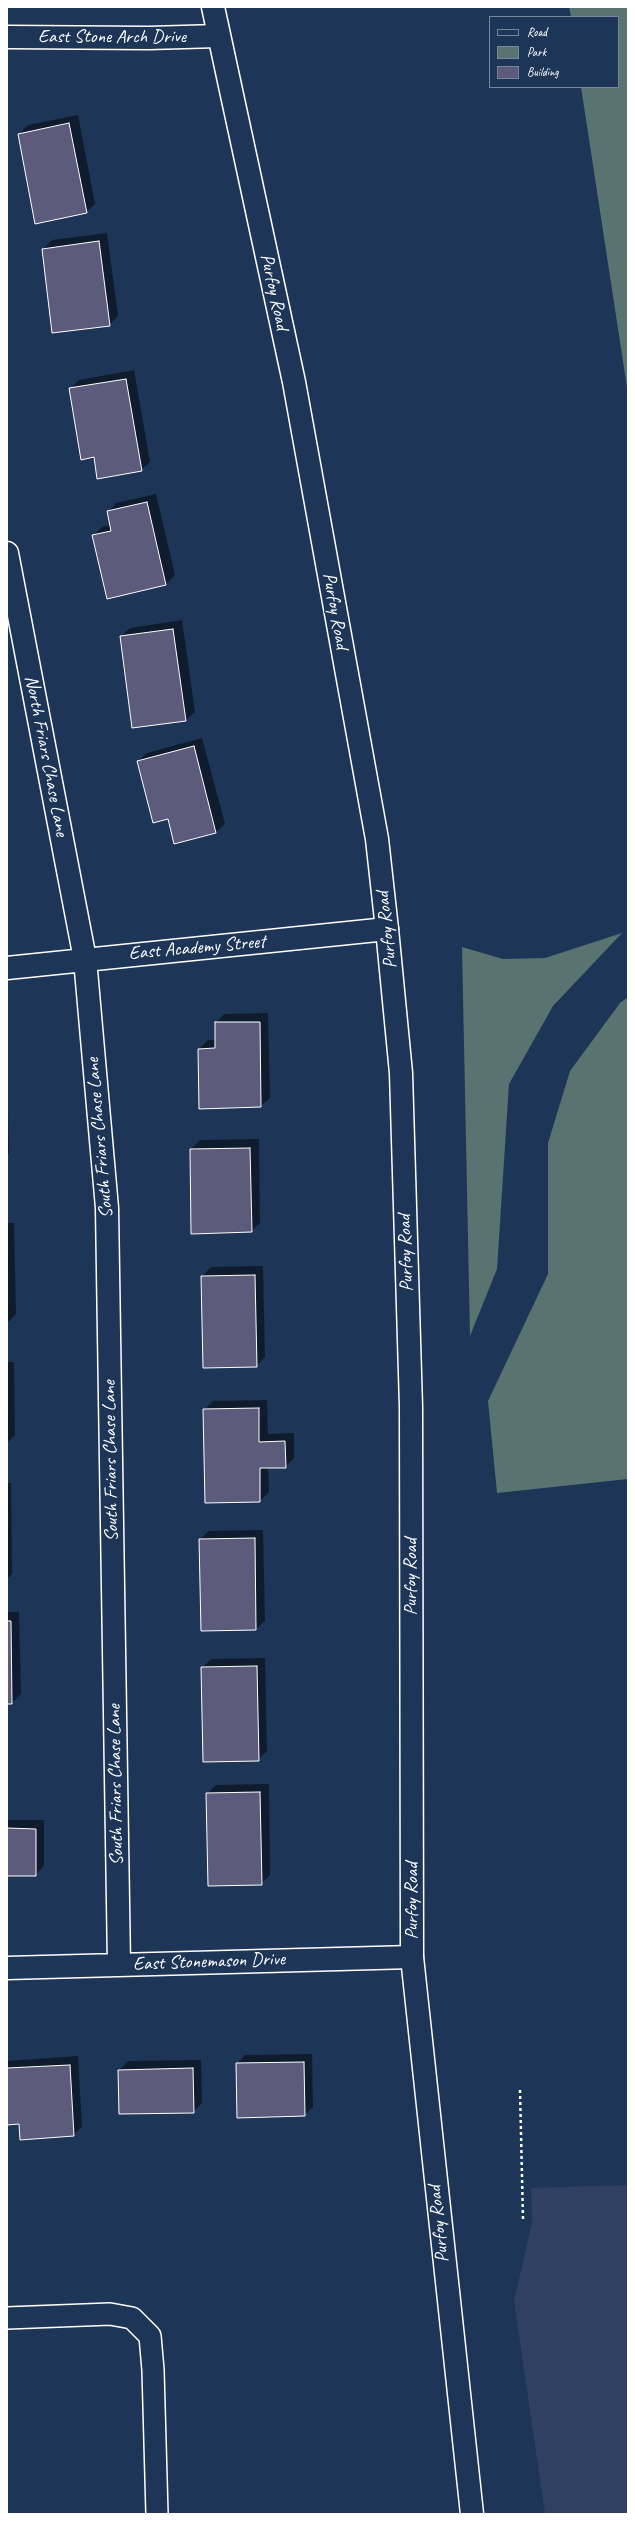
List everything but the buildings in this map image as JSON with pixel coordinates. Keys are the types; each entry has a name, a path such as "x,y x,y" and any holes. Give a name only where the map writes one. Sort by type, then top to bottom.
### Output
{"street":[{"name":"Purfoy Road","path":"213,7 218,36 294,382 377,839 388,929 401,1073 411,1407 412,1957 472,2514"},
{"name":"East Stone Arch Drive","path":"7,37 149,38 218,36"},
{"name":"North Friars Chase Lane","path":"7,553 84,959"},
{"name":"East Academy Street","path":"7,968 388,929"},
{"name":"South Friars Chase Lane","path":"84,959 107,1208 119,1965"},
{"name":"East Stonemason Drive","path":"7,1968 412,1957"}],"lane":[{"path":"7,2318 110,2314 132,2318 150,2336 153,2370 157,2514"}],"path":[{"path":"520,2090 522,2219"}],"shaded area":[{"path":"628,2185 628,2514 545,2514 514,2301 532,2223 531,2188"}],"green space":[{"path":"569,7 628,7 628,394 581,88 619,88 619,16 571,16"},
{"path":"622,933 553,1006 509,1084 497,1269 470,1336 462,947 503,959 545,958"},
{"path":"628,997 628,1479 497,1493 488,1401 548,1274 548,1143 570,1071 620,1003"}]}
